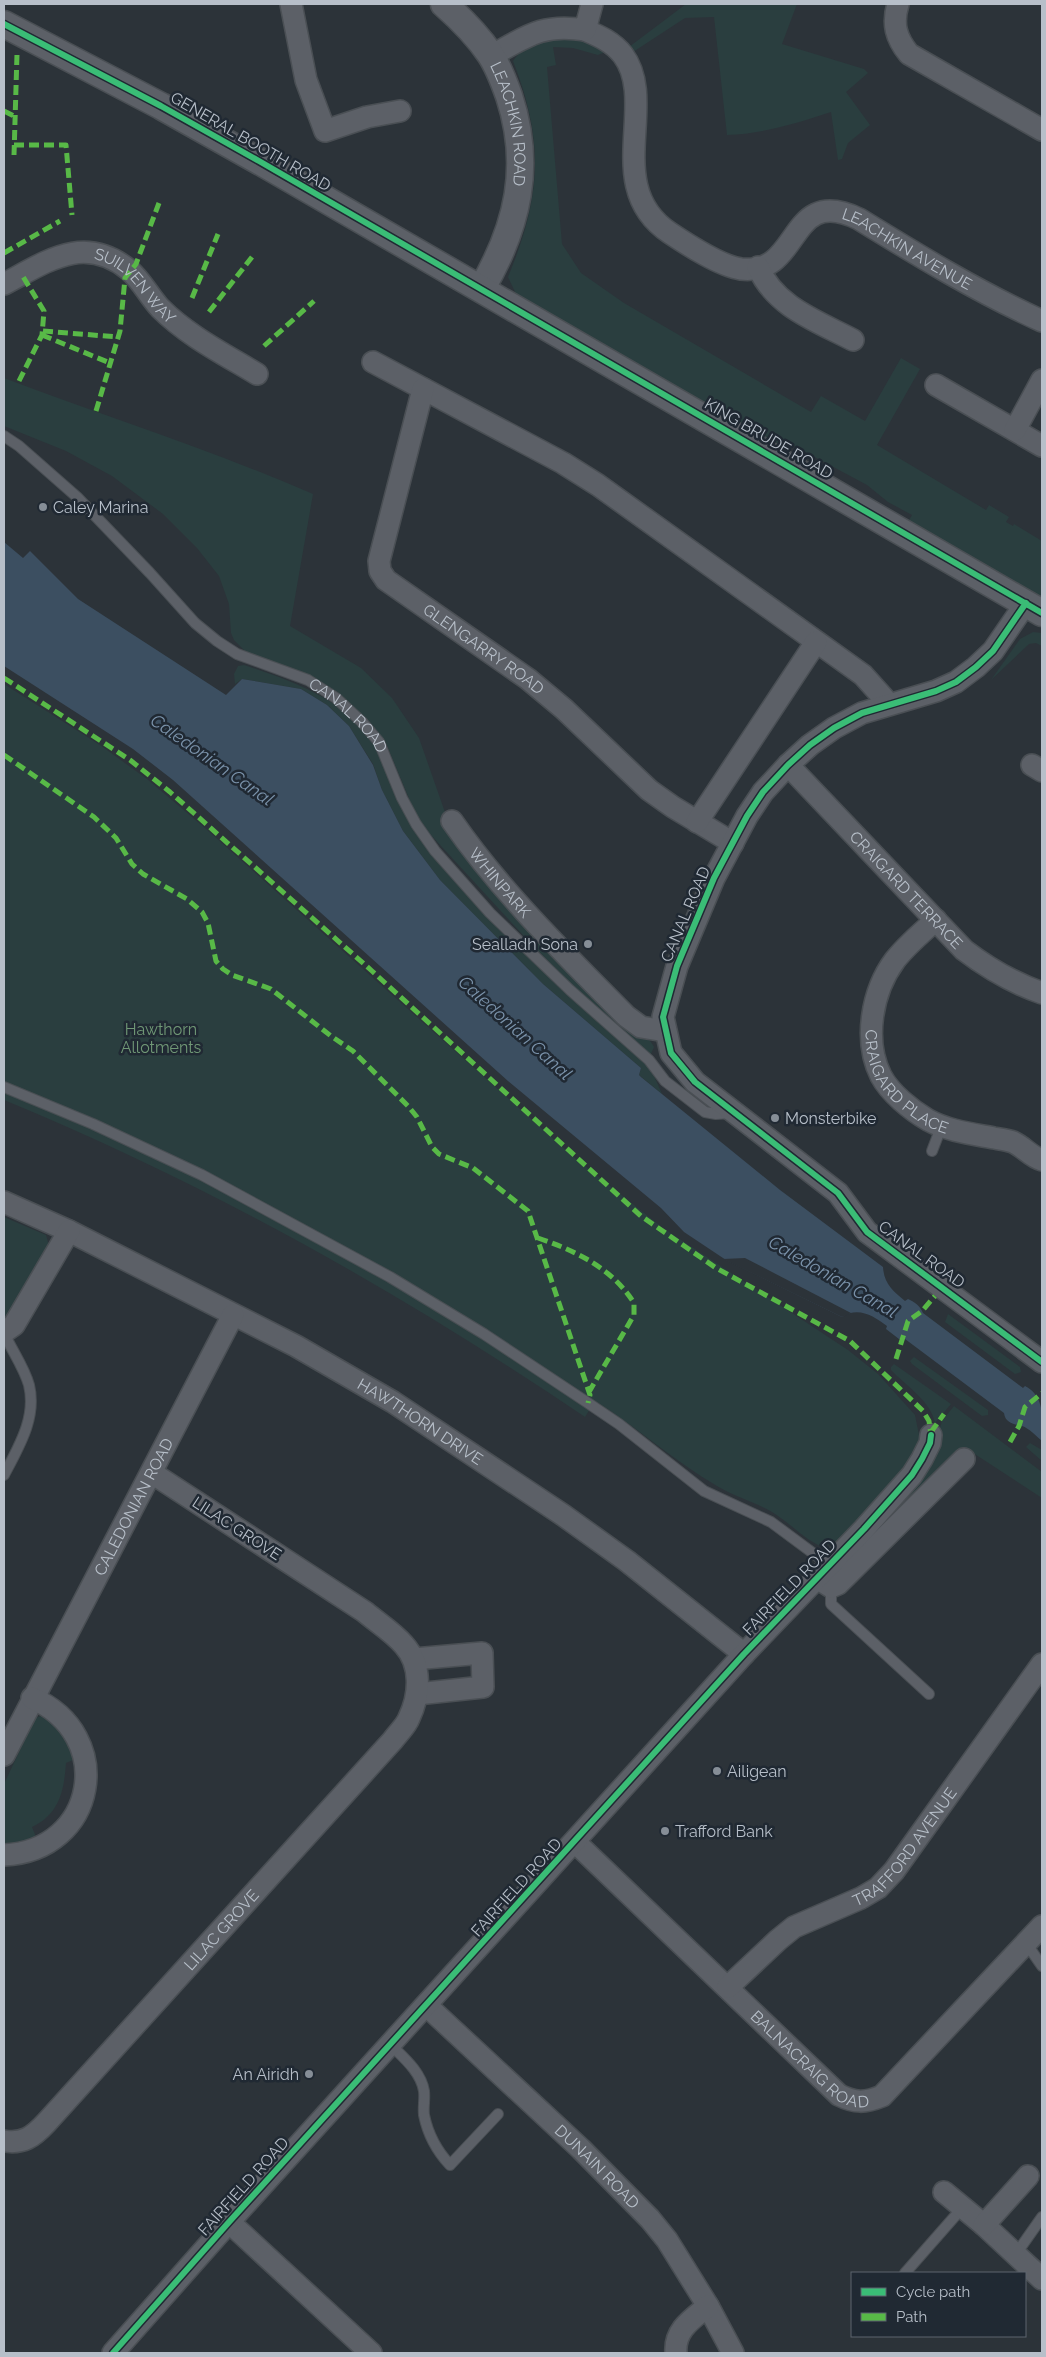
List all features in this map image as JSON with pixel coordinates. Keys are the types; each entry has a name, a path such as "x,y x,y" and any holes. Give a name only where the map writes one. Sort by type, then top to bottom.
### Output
{"street":[{"path":"291,4 306,80 324,131 367,117 400,111"},
{"name":"LEACHKIN ROAD","path":"444,4 470,28 491,56 506,87 516,118 520,175 518,203 510,230 496,263 482,288"},
{"path":"491,56 526,36 545,29 566,27 585,30 592,4"},
{"path":"898,4 894,27 900,43 909,54 1042,130"},
{"name":"GENERAL BOOTH ROAD","path":"4,24 161,106 482,288"},
{"name":"LEACHKIN AVENUE","path":"585,30 614,45 624,55 632,74 635,97 633,162 637,187 645,206 656,222 669,232 728,266 749,269 776,260 784,253 801,225 811,216 833,211 844,213 859,219 958,279 1042,321"},
{"name":"SUILVEN WAY","path":"4,284 52,258 66,253 90,252 105,256 129,270 140,281 159,307 190,333 258,374"},
{"path":"758,267 772,292 784,303 853,340"},
{"name":"KING BRUDE ROAD","path":"482,288 1034,608"},
{"path":"373,362 563,463 598,485 863,674 889,704"},
{"path":"1014,430 1042,380"},
{"path":"936,385 1042,446"},
{"name":"GLENGARRY ROAD","path":"423,389 379,561 380,571 386,580 528,679 564,709 649,790 733,843"},
{"name":"CANAL ROAD","path":"1034,608 993,651 956,682 936,691 862,713 834,728 810,744 763,792 747,816 714,878 677,966 663,1018 670,1053 696,1082 838,1193 867,1232 1042,1362"},
{"path":"697,822 816,642"},
{"name":"CRAIGARD TERRACE","path":"788,765 964,950 989,969 1016,983 1042,993"},
{"name":"WHINPARK","path":"452,821 468,844 512,896 626,1016 641,1027 665,1031"},
{"name":"CRAIGARD PLACE","path":"936,920 911,942 895,960 884,977 876,999 872,1026 874,1054 881,1077 911,1108 930,1121 957,1130 1013,1142 1042,1160"},
{"name":"HAWTHORN DRIVE","path":"4,1202 69,1231 296,1346 345,1374 453,1440 619,1555 744,1654"},
{"path":"4,1332 14,1325 69,1231"},
{"name":"CALEDONIAN ROAD","path":"4,1754 11,1722 32,1698 152,1473 233,1315"},
{"name":"FAIRFIELD ROAD","path":"113,2353 229,2222 427,2006 744,1654 826,1577 864,1529 912,1475 930,1443 931,1435"},
{"name":"FAIRFIELD ROAD","path":"826,1577 838,1584 964,1460"},
{"name":"LILAC GROVE","path":"4,2141 21,2141 32,2137 46,2123 393,1740 409,1720 417,1694 414,1659 394,1634 365,1612 152,1473"},
{"path":"414,1659 482,1653 483,1687 417,1694"},
{"name":"TRAFFORD AVENUE","path":"728,1987 794,1927 861,1898 878,1888 894,1872 1042,1664"},
{"path":"4,1855 28,1852 41,1847 63,1832 78,1809 86,1783 84,1756 74,1731 56,1711 32,1698"},
{"name":"BALNACRAIG ROAD","path":"575,1842 839,2095 852,2101 867,2102 882,2096 1042,1926"},
{"name":"DUNAIN ROAD","path":"427,2006 582,2149 650,2219 667,2240 708,2306 733,2353"},
{"path":"984,2225 1028,2176"},
{"path":"944,2192 984,2225 1042,2279"},
{"path":"229,2222 371,2353"},
{"path":"676,2353 678,2335 684,2326 708,2306"}],"lane":[{"name":"CANAL ROAD","path":"4,436 19,446 76,497 195,623 217,642 237,654 308,680 336,698 362,722 379,742 402,798 416,824 436,851 490,913 570,990 649,1060 665,1082 705,1112 716,1114 734,1113"},
{"path":"4,1087 93,1124 202,1175 390,1277 484,1334 588,1402 704,1491 771,1522 826,1577 831,1604 929,1694"},
{"path":"932,1150 942,1125"},
{"path":"4,1332 29,1386 30,1407 29,1421 24,1436 4,1475"},
{"path":"1026,1944 1042,1966"},
{"path":"391,2044 413,2066 424,2090 424,2114 430,2134 436,2150 450,2165 498,2114"},
{"path":"907,2272 962,2207"},
{"path":"1016,2254 1042,2217"}],"green space":[{"path":"686,4 797,4 782,44 864,69 868,73 846,92 870,125 848,143 842,159 838,160 831,112 767,130 727,135 714,17 685,18 633,52 629,47"},
{"path":"558,37 588,42 605,52 598,55 573,48 553,47 556,65 547,67 562,244 581,273 624,303 811,412 821,396 865,421 901,358 920,369 877,445 986,510 989,505 1009,517 1006,522 1013,526 1014,524 1042,541 1042,600 907,524 912,515 888,502 867,485 783,440 778,446 523,300 516,294 508,277 527,221 533,195 535,170 530,118 513,61 522,51"},
{"path":"4,378 198,448 313,494 290,626 361,668 392,698 419,738 447,818 608,1001 651,1042 654,1047 650,1056 586,998 534,947 430,834 415,813 385,741 370,722 318,680 247,653 234,640 231,633 229,604 219,576 197,548 163,514 112,476 66,451 4,426"},
{"path":"1033,632 1042,633 1042,646 1036,643 1029,644 991,680 1020,639"},
{"path":"244,665 299,685 349,715 374,745 408,819 436,860 522,951 651,1069 662,1094 639,1075 641,1068 543,984 440,880 403,831 382,790 373,764 349,726 327,705 301,689 242,679 235,684 234,674 238,666"},
{"name":"Hawthorn Allotments","path":"4,684 100,745 147,779 205,828 575,1158 663,1228 848,1350 878,1374 915,1415 920,1440 906,1468 843,1539 822,1547 815,1544 772,1512 724,1490 701,1476 595,1401 585,1417 445,1327 374,1284 302,1244 156,1168 4,1100"},
{"path":"4,1217 46,1235 49,1246 4,1323"},
{"path":"948,1314 1020,1367 1021,1372 1015,1374 945,1322"},
{"path":"914,1357 988,1410 988,1415 982,1416 912,1364 910,1361"},
{"path":"894,1364 951,1404 935,1423 933,1415 923,1401 891,1370"},
{"path":"954,1406 1042,1472 1042,1498 964,1447 877,1538 870,1534 925,1471 940,1445 939,1431 942,1421"},
{"path":"1030,1443 1042,1450 1042,1461 1026,1447"},
{"path":"44,1715 69,1739 73,1760 66,1763 64,1783 54,1809 41,1822 32,1827 36,1837 4,1847 4,1784 35,1718"}],"water":[{"name":"Caledonian Canal","path":"4,542 23,558 30,551 78,599 226,695 242,679 301,689 327,705 349,726 373,765 382,790 403,831 440,880 543,984 641,1068 639,1075 641,1077 780,1190 883,1267 887,1283 905,1301 908,1299 915,1303 923,1313 1023,1388 1025,1386 1032,1391 1040,1402 1042,1441 1022,1426 1008,1421 1004,1413 905,1339 899,1339 886,1329 887,1326 877,1319 860,1312 854,1312 842,1317 726,1260 684,1232 661,1208 508,1081 173,780 133,749 4,666"}],"pier":[{"path":"745,1258 851,1313 842,1317 723,1259"}],"marked path":[{"path":"14,155 17,54"},
{"path":"4,111 14,116"},
{"path":"14,145 66,145 72,215"},
{"path":"96,411 120,331 125,278 136,264 159,203"},
{"path":"4,253 60,221"},
{"path":"192,298 218,234"},
{"path":"209,312 252,257"},
{"path":"19,381 42,335 44,311 22,275"},
{"path":"264,346 314,301"},
{"path":"43,331 118,337"},
{"path":"42,335 110,363"},
{"path":"4,678 130,760 170,792 372,971 641,1216 716,1268 850,1341 923,1411 929,1421 931,1435"},
{"path":"4,755 94,817 116,838 132,864 143,874 187,899 202,912 208,923 216,961 223,969 232,975 271,989 353,1051 408,1106 417,1117 432,1147 439,1154 473,1168 528,1211 590,1395 588,1403"},
{"path":"538,1238 579,1255 604,1270 634,1303 634,1315 589,1392"},
{"path":"896,1359 908,1321 922,1311 935,1296"},
{"path":"1010,1442 1019,1426 1025,1407 1042,1393"},
{"path":"931,1432 944,1414"}],"cycle path":[{"path":"4,24 161,106 259,161 1042,613"},
{"path":"1026,603 993,651 956,682 936,691 862,713 834,728 810,745 763,792 747,816 714,878 677,966 663,1017 671,1053 695,1082 838,1193 867,1232 1042,1362"},
{"path":"113,2353 229,2222 744,1654 864,1529 912,1475 930,1443 931,1435"}],"place":[{"name":"Caley Marina","path":"43,507"},
{"name":"Sealladh Sona","path":"588,944"},
{"name":"Monsterbike","path":"775,1118"},
{"name":"Ailigean","path":"717,1771"},
{"name":"Trafford Bank","path":"665,1831"},
{"name":"An Airidh","path":"309,2074"}]}
